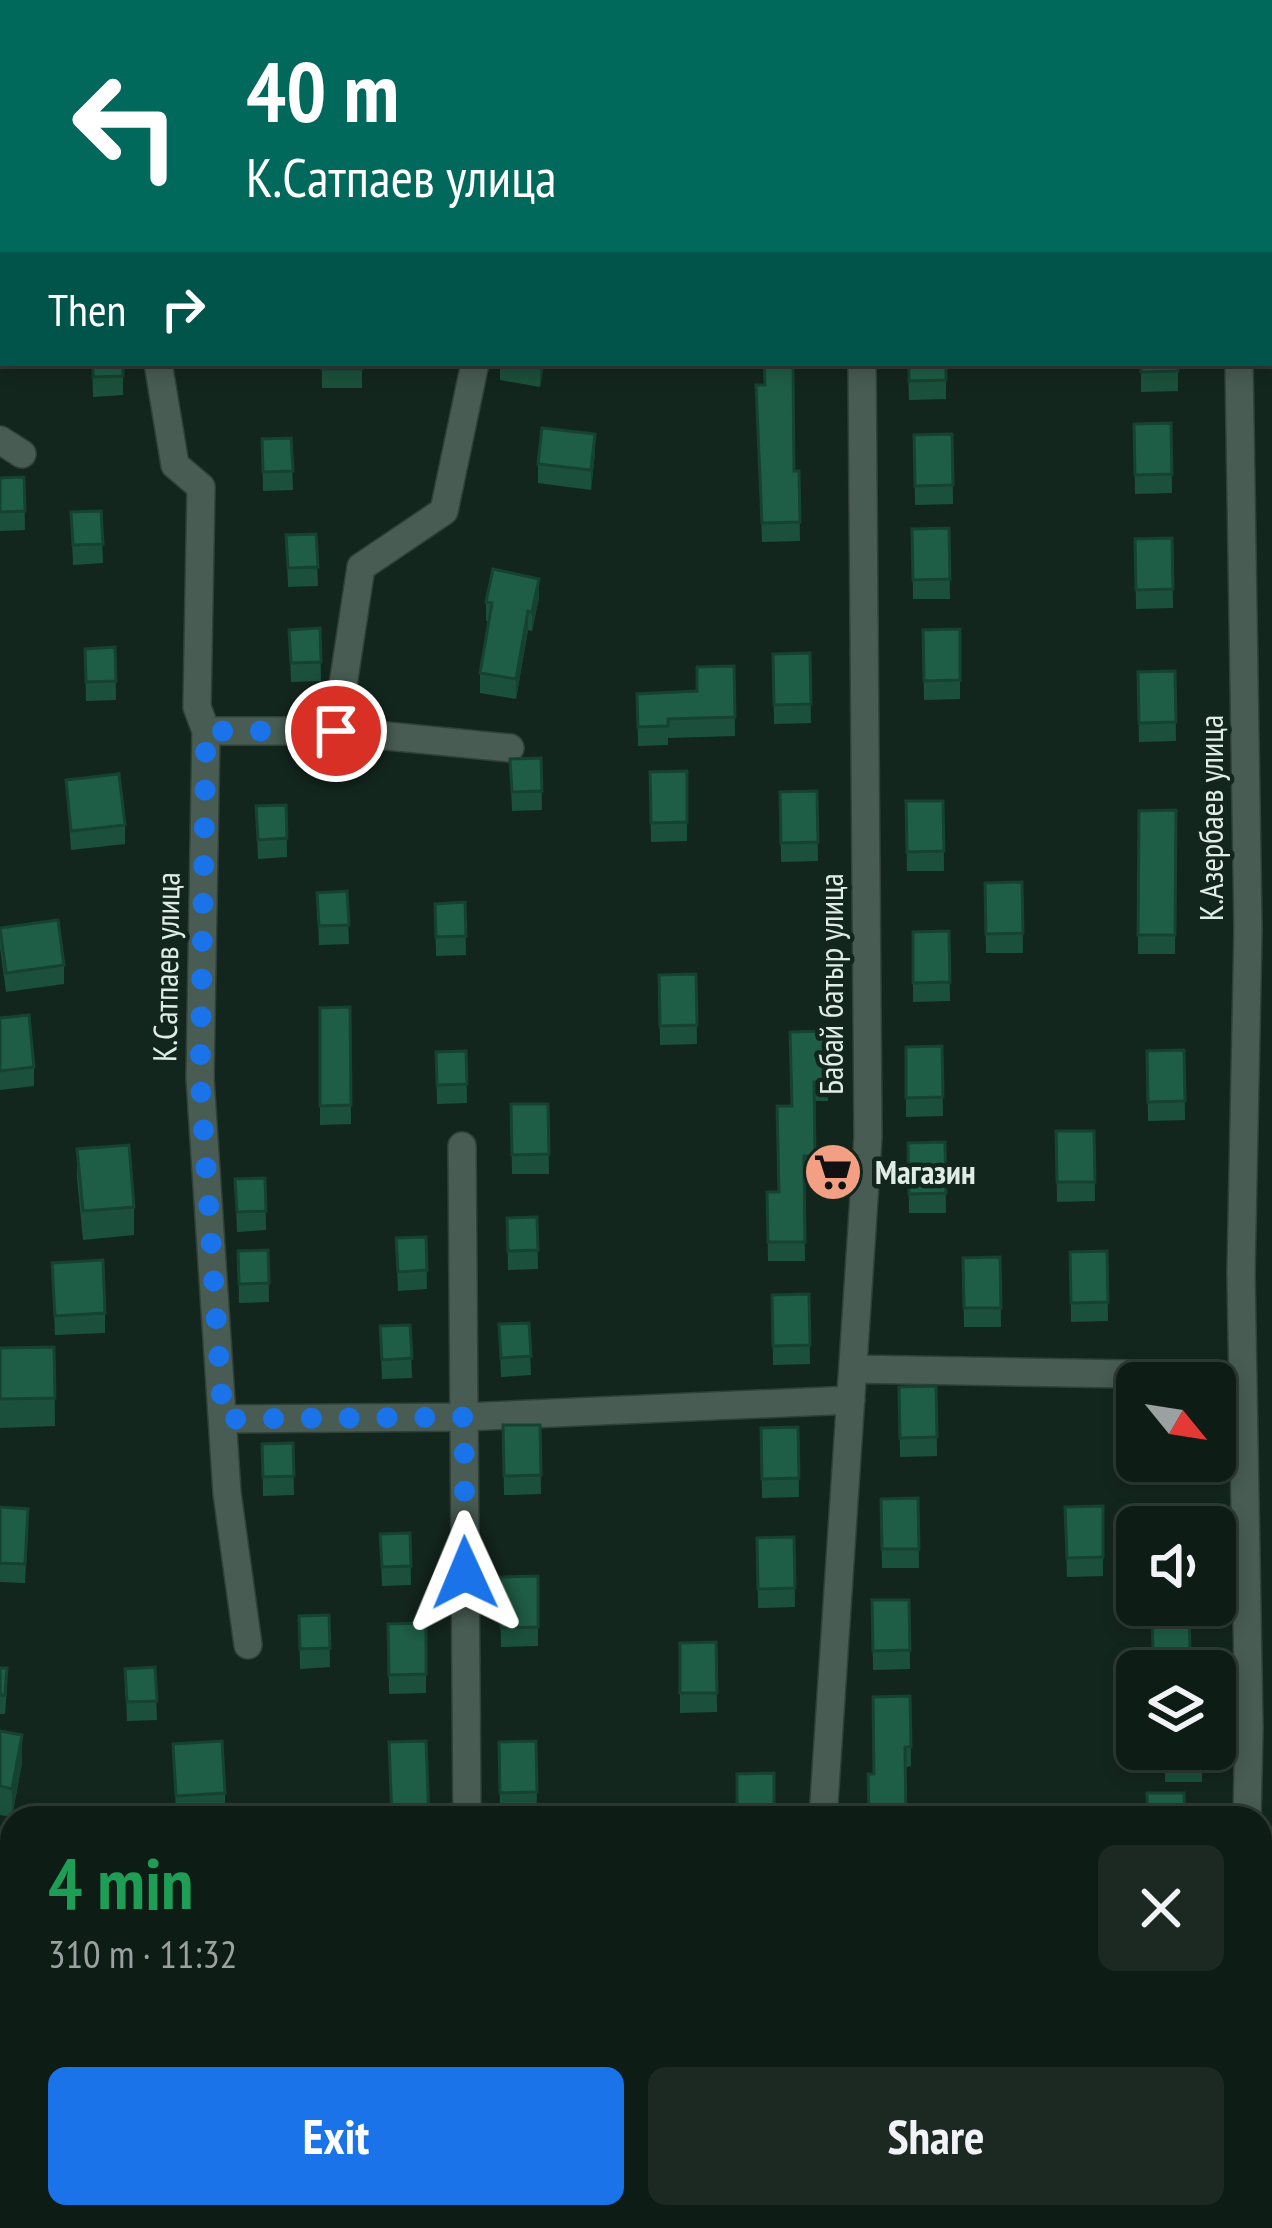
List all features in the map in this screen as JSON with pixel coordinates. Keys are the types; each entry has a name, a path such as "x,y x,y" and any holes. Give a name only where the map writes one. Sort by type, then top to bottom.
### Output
{"street":[{"name":"К.Сатпаев улица","path":"159,366 175,465 201,487 197,707 206,731 200,1078 227,1493 248,1645"},
{"path":"336,731 361,567 444,511 474,366"},
{"name":"Бабай батыр улица","path":"824,1806 868,1137 862,366"},
{"name":"К.Азербаев улица","path":"1238,366 1248,907 1241,1273 1243,1376 1258,1411 1247,1806"},
{"path":"206,731 336,731 510,748"},
{"path":"462,1146 467,1806"},
{"path":"853,1369 1243,1376"},
{"path":"223,1419 464,1417 851,1400"}],"building":[{"path":"93,366 123,366 123,376 93,377"},
{"path":"322,366 362,366 362,369"},
{"path":"764,366 793,366 794,471 799,471 800,522 762,523 756,385 765,385"},
{"path":"909,366 946,366 946,380 909,381"},
{"path":"1141,366 1178,366 1178,371 1141,372"},
{"path":"1171,423 1172,474 1135,475 1134,424"},
{"path":"542,428 595,434 591,470 538,464"},
{"path":"952,434 953,485 915,486 914,435"},
{"path":"291,438 293,471 263,472 262,439"},
{"path":"24,477 25,511 0,512 0,478"},
{"path":"101,511 103,544 73,545 71,512"},
{"path":"949,528 950,579 913,580 912,529"},
{"path":"316,534 318,567 288,568 286,535"},
{"path":"1172,538 1173,589 1136,590 1135,539"},
{"path":"493,569 539,579 516,679 480,673"},
{"path":"320,628 321,662 291,663 289,630"},
{"path":"960,629 960,680 924,681 923,630"},
{"path":"115,647 116,681 86,682 85,649"},
{"path":"810,653 811,704 774,705 773,654"},
{"path":"734,666 735,717 668,719 668,726 638,727 637,694 697,691 697,667"},
{"path":"1175,671 1176,722 1139,723 1138,672"},
{"path":"541,758 542,791 512,792 510,759"},
{"path":"687,771 687,822 651,823 650,772"},
{"path":"119,774 125,825 71,831 66,780"},
{"path":"817,791 818,842 781,843 780,792"},
{"path":"906,801 943,801 944,851 907,852"},
{"path":"286,805 287,838 258,840 256,806"},
{"path":"1176,810 1175,935 1138,935 1139,811"},
{"path":"1022,882 1023,933 986,934 985,883"},
{"path":"347,891 349,925 319,926 317,893"},
{"path":"465,902 466,936 436,937 435,904"},
{"path":"58,920 64,965 6,973 0,928"},
{"path":"949,931 950,982 913,983 913,932"},
{"path":"696,974 697,1025 660,1026 659,975"},
{"path":"350,1007 351,1105 320,1106 320,1008"},
{"path":"29,1015 34,1067 0,1071 0,1018"},
{"path":"827,1031 828,1082 814,1082 815,1156 804,1156 805,1242 768,1242 767,1192 779,1192 777,1106 792,1106 790,1032"},
{"path":"942,1046 943,1097 906,1098 906,1047"},
{"path":"1184,1050 1185,1101 1148,1102 1147,1051"},
{"path":"466,1051 467,1084 437,1085 436,1052"},
{"path":"511,1104 548,1104 549,1154 512,1155"},
{"path":"1056,1131 1094,1131 1095,1182 1057,1182"},
{"path":"945,1142 946,1193 909,1194 908,1143"},
{"path":"129,1145 134,1207 83,1211 77,1149"},
{"path":"265,1178 266,1211 237,1212 235,1179"},
{"path":"537,1217 538,1250 508,1251 507,1218"},
{"path":"426,1237 427,1270 398,1272 396,1238"},
{"path":"268,1250 269,1283 239,1284 238,1251"},
{"path":"1107,1251 1108,1302 1071,1303 1070,1252"},
{"path":"1000,1257 1001,1308 964,1308 963,1258"},
{"path":"103,1260 105,1313 55,1316 52,1263"},
{"path":"809,1294 810,1345 773,1346 772,1295"},
{"path":"529,1323 531,1356 501,1358 499,1324"},
{"path":"410,1325 412,1358 382,1360 380,1326"},
{"path":"54,1347 55,1398 0,1399 0,1348"},
{"path":"936,1386 937,1437 900,1438 899,1387"},
{"path":"503,1425 540,1425 541,1475 504,1476"},
{"path":"798,1427 799,1478 762,1479 761,1428"},
{"path":"293,1443 294,1476 263,1477 262,1444"},
{"path":"918,1498 919,1549 882,1549 881,1499"},
{"path":"1103,1506 1103,1557 1067,1558 1065,1507"},
{"path":"0,1507 28,1509 25,1564 0,1563"},
{"path":"410,1533 411,1566 382,1567 380,1534"},
{"path":"794,1537 795,1588 758,1589 757,1538"},
{"path":"538,1576 538,1627 501,1628 500,1577"},
{"path":"872,1600 909,1600 910,1650 873,1651"},
{"path":"329,1615 330,1648 300,1649 299,1616"},
{"path":"426,1623 426,1674 389,1675 388,1624"},
{"path":"1152,1626 1189,1626 1190,1650 1153,1650"},
{"path":"716,1642 717,1693 680,1693 680,1643"},
{"path":"155,1667 157,1701 127,1702 125,1669"},
{"path":"0,1668 7,1668 5,1695 0,1695"},
{"path":"910,1696 906,1806 869,1806 868,1774 874,1774 873,1697"},
{"path":"0,1731 22,1735 12,1789 0,1786"},
{"path":"222,1741 225,1793 176,1796 173,1744"},
{"path":"426,1741 429,1806 392,1806 389,1742"},
{"path":"536,1741 537,1792 500,1793 499,1742"},
{"path":"774,1773 774,1806 737,1806 737,1774"},
{"path":"1147,1793 1184,1793 1185,1806 1148,1806"}],"place":[{"name":"Магазин","path":"833,1172"}],"route":[{"path":"336,731 206,731 200,1078 223,1419 464,1417 465,1573"}]}
